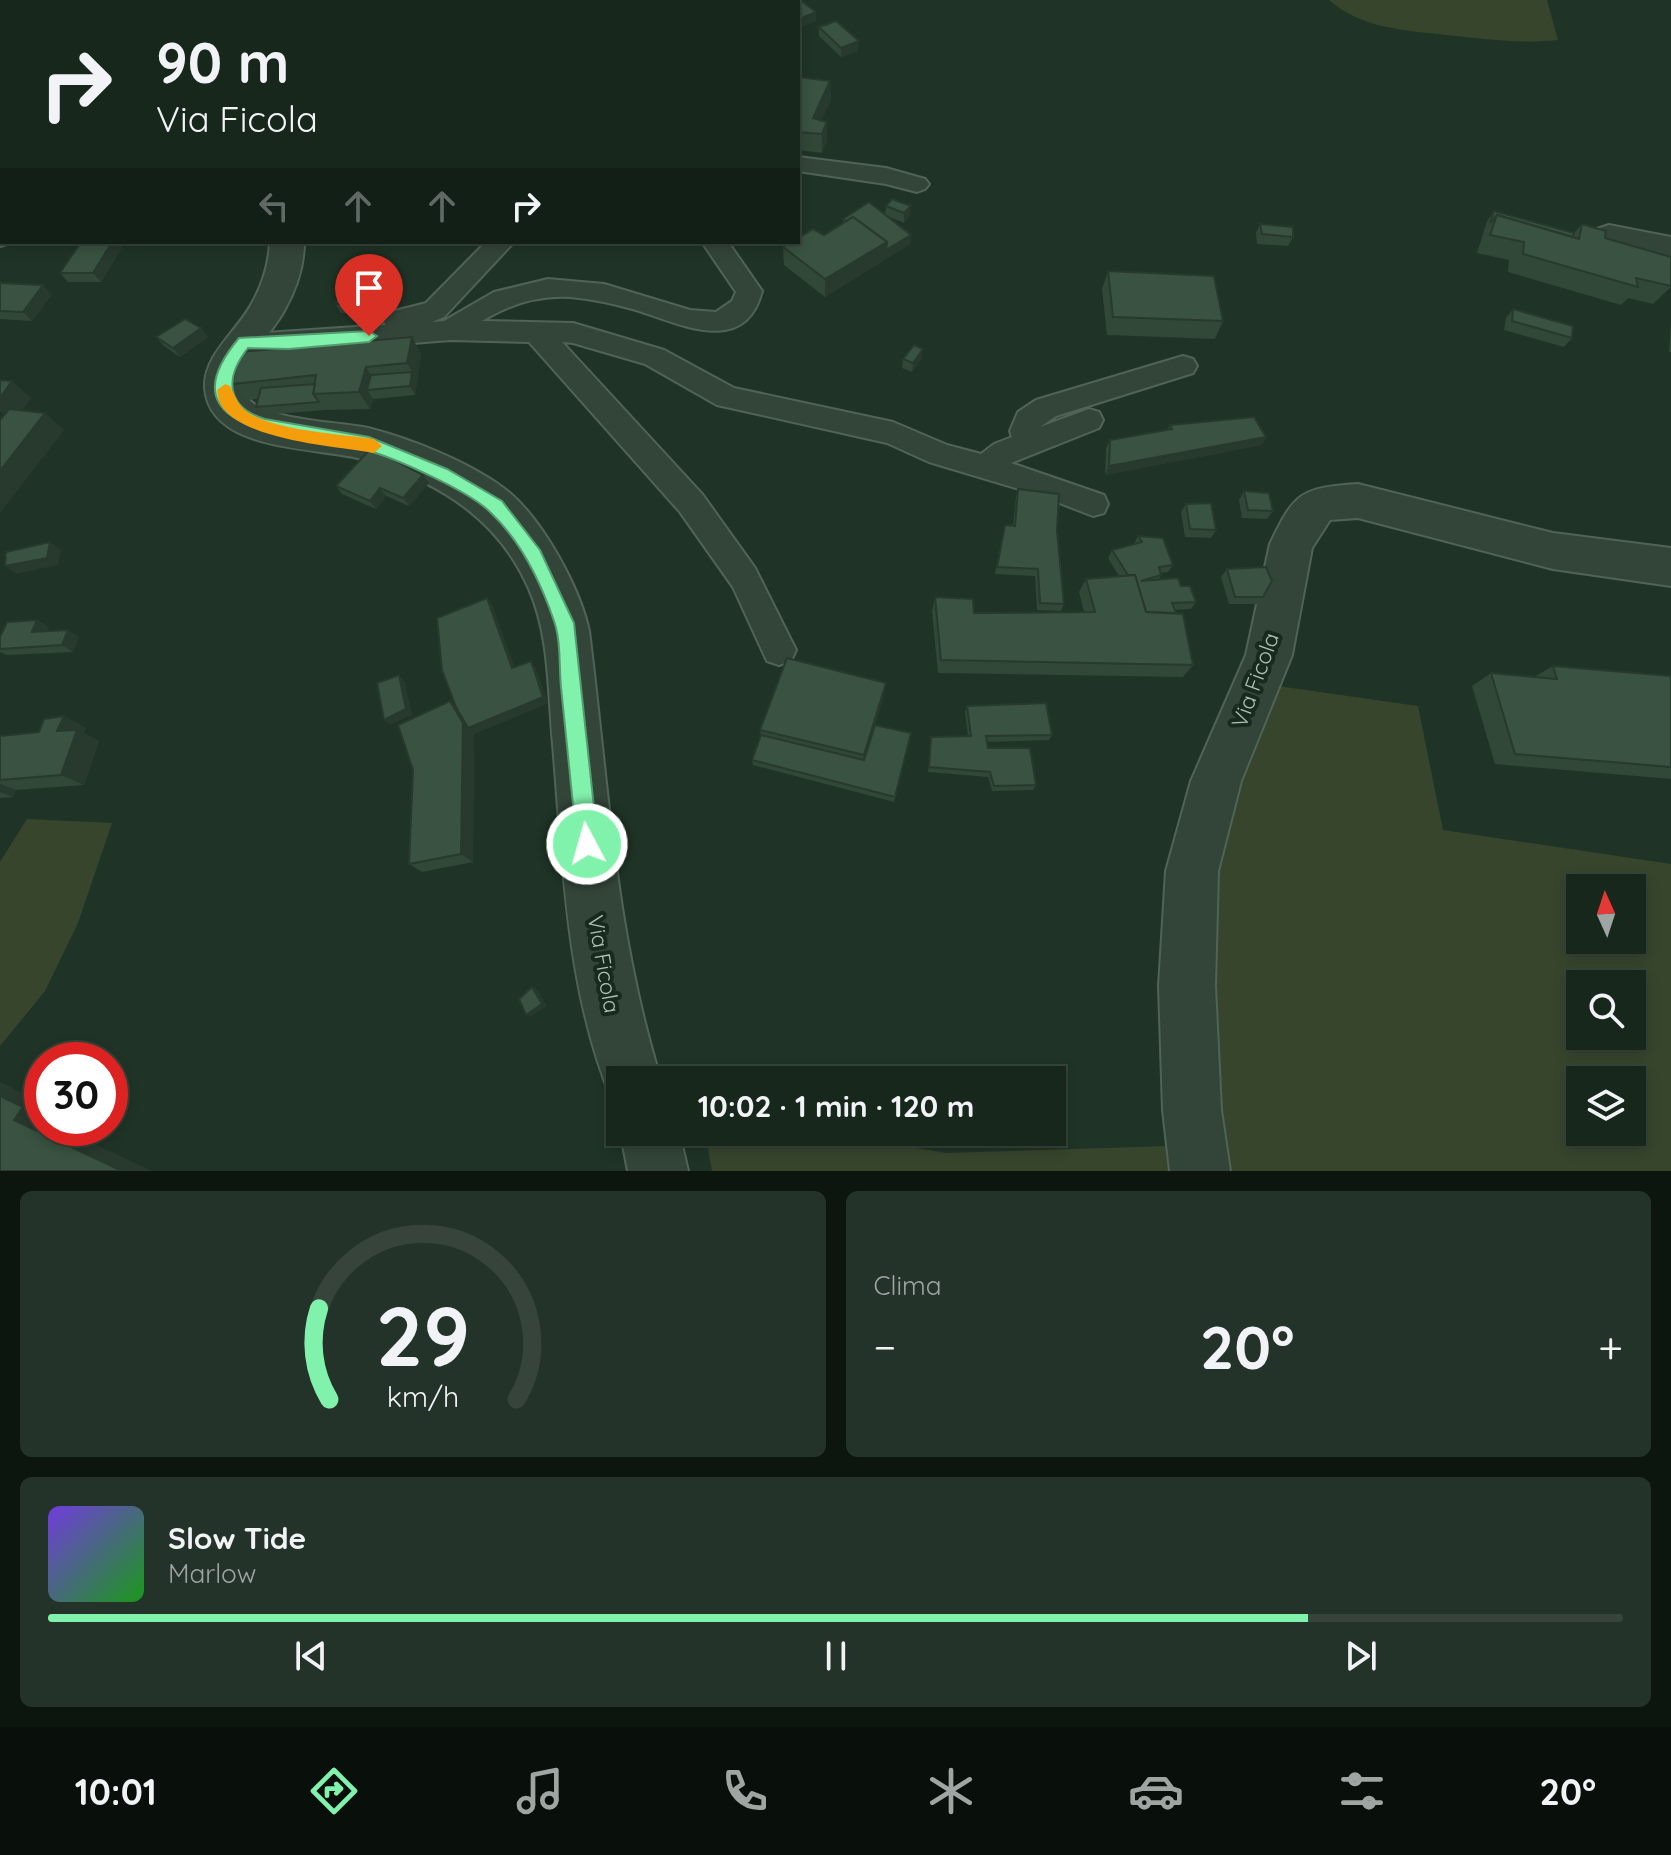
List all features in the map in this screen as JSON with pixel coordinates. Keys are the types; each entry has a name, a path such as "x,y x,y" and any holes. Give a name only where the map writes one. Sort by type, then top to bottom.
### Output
{"street":[{"path":"1609,237 1671,249"},
{"name":"Via Ficola","path":"287,244 288,251 275,291 253,331 228,361 224,386 228,404 246,419 283,431 369,444 441,474 496,506 534,555 565,623 594,907 614,1024 628,1066"},
{"name":"Via Ficola","path":"1200,1171 1192,1110 1187,986 1192,871 1216,781 1269,655 1291,544 1318,504 1358,501 1553,551 1671,567"},
{"path":"652,1146 658,1171"}],"lane":[{"path":"800,164 886,176 917,184"},
{"path":"253,331 415,318 435,310 499,244"},
{"path":"450,330 472,312 506,297 541,289 566,288 640,302 712,322 730,317 747,302 749,291 716,244"},
{"path":"253,331 289,343 450,330 573,333 654,357 727,397 893,433 939,454 1046,485 1093,504"},
{"path":"536,332 691,503 744,578 779,650"},
{"path":"1029,443 1024,431 1028,420 1046,408 1183,366"},
{"path":"985,469 1004,452 1089,420"}],"green space":[{"path":"1329,0 1547,0 1558,40 1502,40 1400,29 1355,17"},
{"path":"1278,686 1418,706 1443,830 1671,864 1671,1171 1230,1171 1212,1076 1211,923 1220,832"},
{"path":"27,819 112,823 78,923 45,991 0,1046 0,862"},
{"path":"708,1146 905,1146 946,1153 1169,1146 1172,1171 712,1171"}],"building":[{"path":"800,0 816,12 800,19"},
{"path":"836,21 859,41 841,48 819,27"},
{"path":"800,77 830,81 813,118 827,122 822,134 800,132"},
{"path":"892,199 911,206 904,213 886,206"},
{"path":"869,202 911,235 886,250 887,242 853,217 846,221 843,219"},
{"path":"1494,211 1574,233 1573,237 1497,215 1490,223"},
{"path":"1497,215 1579,239 1582,224 1606,231 1605,238 1671,257 1671,286 1636,278 1638,287 1523,254 1524,242 1490,235"},
{"path":"853,217 887,242 825,279 783,247 800,244 800,237 813,229 824,235"},
{"path":"1260,224 1293,227 1293,237 1262,234"},
{"path":"80,244 111,244 93,273 60,273"},
{"path":"1108,271 1214,276 1223,321 1113,317"},
{"path":"0,283 43,285 23,312 0,311"},
{"path":"345,285 383,289 375,304 335,304"},
{"path":"1513,309 1573,326 1572,338 1512,321"},
{"path":"185,319 201,328 173,348 156,337"},
{"path":"412,337 407,363 366,367 359,392 313,394 316,375 232,384 240,352"},
{"path":"914,345 923,349 913,363 903,359"},
{"path":"412,372 410,386 367,390 371,375"},
{"path":"0,380 12,381 0,398"},
{"path":"315,384 313,394 319,402 256,407 261,388"},
{"path":"9,409 45,413 0,471 0,420"},
{"path":"1254,417 1266,437 1109,466 1110,440 1172,429 1170,425"},
{"path":"371,448 423,475 403,498 380,488 370,501 336,486"},
{"path":"1018,489 1059,494 1057,531 1064,604 1040,603 1038,569 997,567 1005,525 1015,526"},
{"path":"1244,491 1269,493 1273,511 1248,510"},
{"path":"1211,503 1216,530 1190,529 1186,504"},
{"path":"1138,536 1163,538 1173,565 1159,567 1161,575 1141,581 1178,578 1181,586 1190,586 1196,602 1172,603 1176,613 1146,612 1135,575 1128,575 1112,550 1142,542"},
{"path":"50,542 47,558 5,566 6,552"},
{"path":"1266,567 1272,581 1263,597 1235,597 1227,569"},
{"path":"1135,575 1146,612 1183,614 1193,665 941,660 935,597 973,599 974,613 1095,612 1086,579"},
{"path":"487,598 512,668 531,661 543,697 468,728 442,670 437,618"},
{"path":"37,620 32,632 68,630 62,645 0,649 0,637 7,622"},
{"path":"787,658 886,683 864,755 760,730"},
{"path":"1553,666 1671,676 1671,767 1515,754 1491,673 1557,679"},
{"path":"399,675 406,709 384,720 377,683"},
{"path":"450,701 463,723 461,854 409,864 413,770 398,725"},
{"path":"1046,703 1052,735 986,736 988,748 1030,748 1036,785 994,786 990,772 929,767 931,737 971,736 967,706"},
{"path":"64,716 57,731 77,730 61,775 0,780 0,736 39,732 44,719"},
{"path":"875,725 911,733 895,797 752,760 761,735 864,760"},
{"path":"532,987 542,1004 526,1015 519,999"},
{"path":"0,1096 23,1107 14,1120 24,1125 24,1146 69,1146 122,1171 0,1171"}],"slow traffic":[{"path":"225,390 228,404 246,419 283,431 374,446"}],"route":[{"path":"369,336 289,343 244,342 228,361 224,386 228,404 246,419 283,431 369,444 401,456 441,474 496,506 534,555 565,623 587,844"}]}
